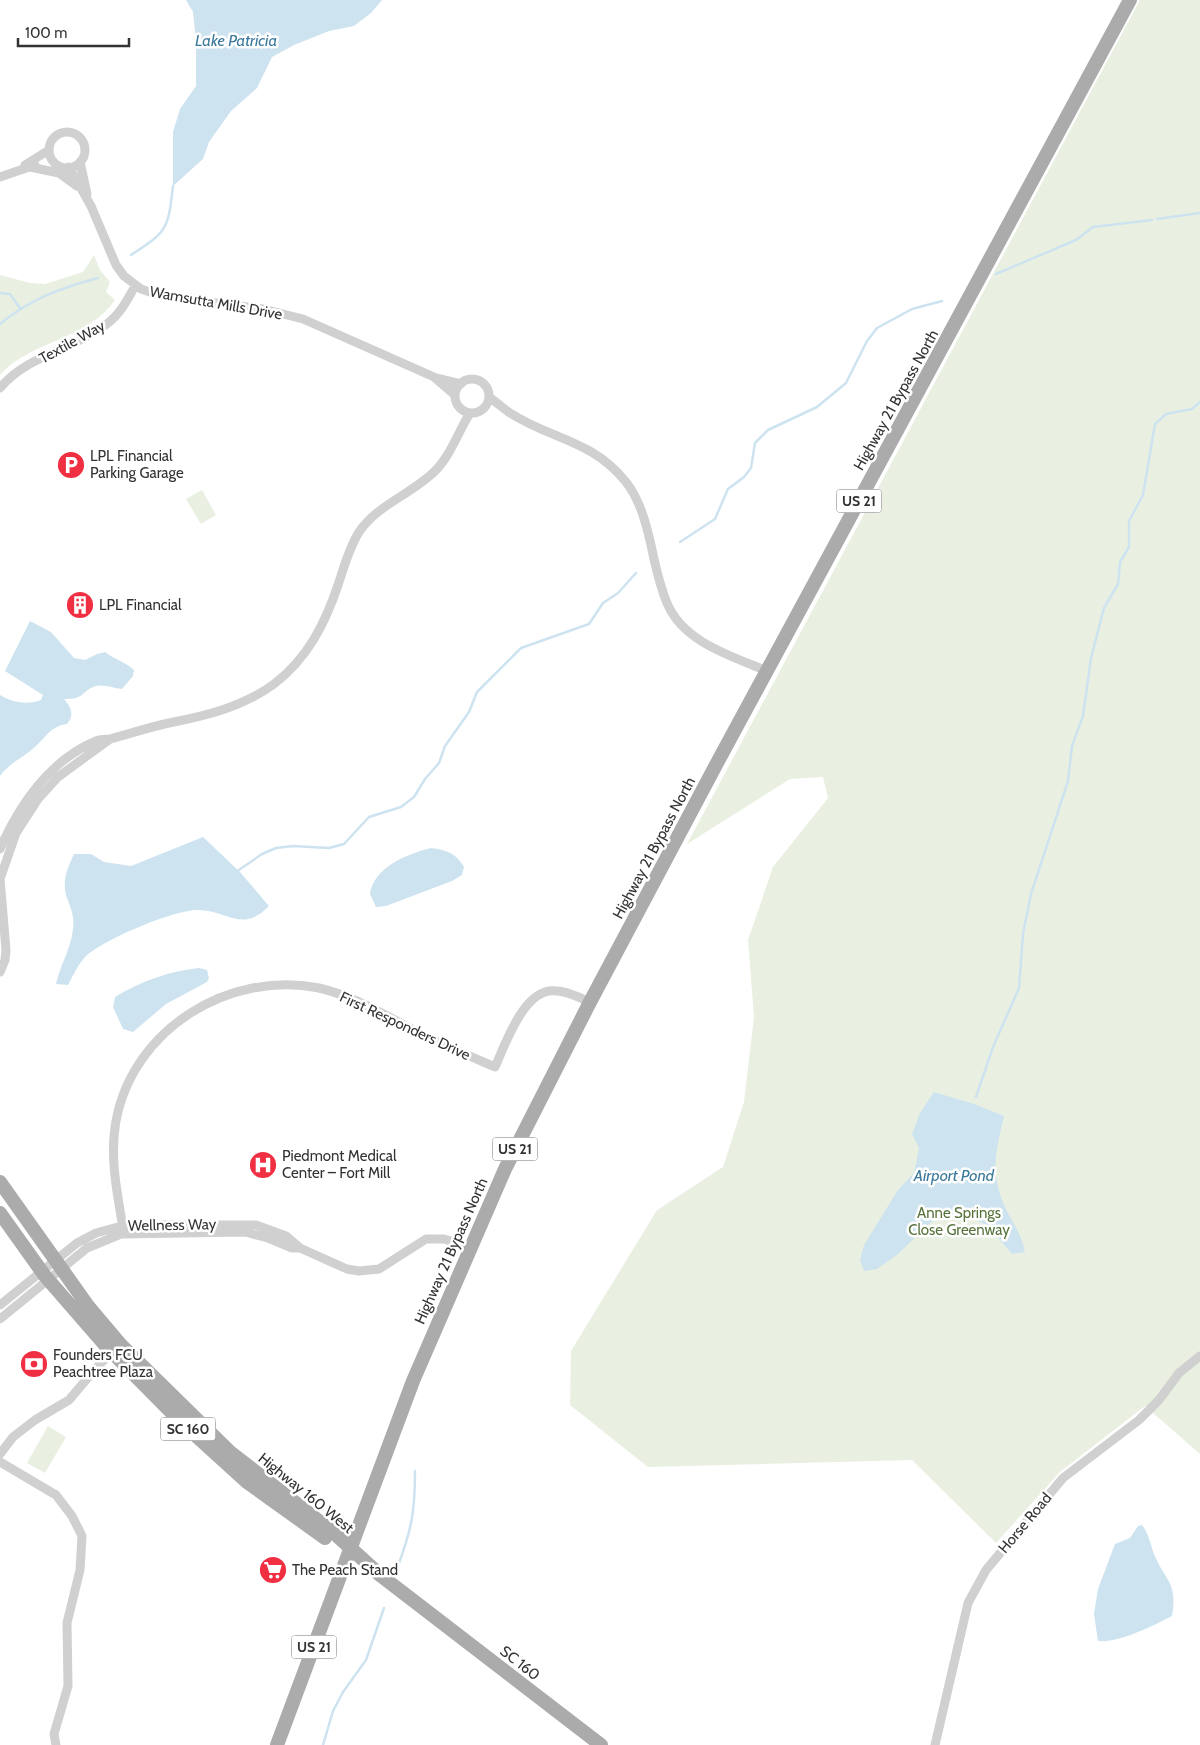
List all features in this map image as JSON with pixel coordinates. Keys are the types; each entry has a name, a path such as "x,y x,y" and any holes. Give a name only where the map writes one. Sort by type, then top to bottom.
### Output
{"main road":[{"name":"Highway 21 Bypass North","path":"277,1745 413,1381 505,1169 590,1002 1130,0"},
{"name":"Highway 160 West","path":"0,1182 52,1270"},
{"name":"Highway 160 West","path":"0,1213 88,1306 116,1349 230,1452 333,1532 351,1550"},
{"name":"SC 160","path":"351,1550 380,1575 601,1745"}],"street":[{"path":"69,132 75,133 84,142 85,154 80,162 69,167 60,166 53,160 49,150 50,142 58,134 69,132"},
{"path":"16,171 49,150"},
{"path":"0,177 53,160"},
{"path":"80,162 90,206"},
{"path":"30,167 59,173 82,190"},
{"path":"69,167 90,206 116,265 124,276 136,286"},
{"name":"Wamsutta Mills Drive","path":"136,286 162,296 263,309 303,319 434,378 461,384 471,380 482,382 488,391 489,397 511,413"},
{"name":"Textile Way","path":"0,388 13,374 95,332 109,322 136,286"},
{"name":"Wamsutta Mills Drive","path":"434,378 455,395 457,404 466,411"},
{"path":"455,395 461,384"},
{"path":"0,849 23,804 42,782 71,755 98,740 212,714 236,706 256,696 286,674 307,652 325,620 350,550 360,531 381,510 435,471 447,455 466,411 481,411 489,397"},
{"name":"Wamsutta Mills Drive","path":"485,407 511,413 588,448 616,472 636,497 667,604 679,622 690,633 707,644 767,671"},
{"path":"0,972 5,960 6,950 0,879 2,862 16,833 38,799 72,765 111,738"},
{"name":"First Responders Drive","path":"124,1229 114,1161 116,1122 121,1100 145,1055 169,1029 204,1003 230,992 266,985 295,985 320,988 368,1006 495,1067 519,1017 530,1000 549,991 569,994 590,1002"},
{"name":"Wellness Way","path":"52,1270 97,1242 124,1229 230,1228 253,1233 292,1248 300,1248 347,1269 368,1272 379,1269 402,1256 426,1239 444,1239 470,1247"},
{"path":"0,1306 52,1270"},
{"path":"0,1318 52,1270"},
{"path":"0,1454 13,1437 35,1420 69,1400 116,1349"},
{"name":"Horse Road","path":"935,1745 968,1604 986,1570 1063,1478 1139,1420 1159,1400 1179,1373 1200,1356"},
{"path":"0,1462 56,1495 72,1516 82,1536 80,1570 67,1623 68,1686 54,1734 56,1745"}],"green space":[{"name":"Anne Springs Close Greenway","path":"1140,0 1200,0 1200,1454 1145,1406 1060,1472 996,1543 912,1460 648,1467 570,1405 571,1351 657,1210 723,1167 744,1102 754,1017 748,940 773,867 828,798 823,777 790,779 687,844"},
{"path":"94,255 100,270 110,282 106,292 115,300 104,313 90,324 27,354 0,375 0,275 30,283 45,284 83,272"},
{"path":"202,490 216,515 201,524 186,499"},
{"path":"48,1426 66,1437 45,1473 27,1463"}],"water":[{"name":"Lake Patricia","path":"186,0 382,0 371,13 354,26 329,31 294,45 272,57 257,88 231,111 209,142 203,159 173,186 173,132 180,109 196,86 196,42 193,12"},
{"path":"30,621 51,632 74,658 85,660 105,652 131,667 134,670 133,676 122,689 97,686 89,689 79,697 64,699 71,711 71,717 67,724 53,729 32,750 9,766 0,776 0,695 10,700 26,703 41,700 43,695 5,671"},
{"path":"203,837 240,872 269,906 259,914 242,920 198,910 187,911 157,920 123,934 95,949 83,959 68,985 56,984 73,929 73,916 66,895 65,879 74,854 91,854 104,862 131,866"},
{"path":"431,848 446,851 458,858 464,867 462,875 452,881 386,906 376,907 370,894 378,876 402,858"},
{"path":"199,968 207,970 209,978 207,982 166,1004 133,1032 123,1029 113,1007 115,997 135,986 156,978"},
{"name":"Airport Pond","path":"934,1092 974,1104 1004,1116 996,1154 996,1176 1002,1200 1020,1236 1025,1252 1012,1254 988,1226 967,1215 942,1215 929,1224 898,1254 877,1269 864,1271 860,1260 864,1245 898,1190 914,1173 919,1148 912,1134 920,1113"},
{"path":"1142,1525 1148,1535 1158,1563 1172,1589 1172,1616 1126,1637 1098,1641 1094,1614 1098,1589 1115,1544 1130,1538 1138,1526"}],"waterway":[{"path":"131,255 152,240 164,228 170,212 173,186"},
{"path":"1157,219 1200,213"},
{"path":"996,274 1076,240 1093,227 1152,220"},
{"path":"0,324 11,315 46,295 98,278"},
{"path":"0,293 10,294 20,308"},
{"path":"680,542 715,519 728,489 744,477 751,468 755,443 768,430 817,407 846,383 867,341 877,328 912,309 942,301"},
{"path":"976,1097 993,1047 1019,988 1023,934 1031,894 1068,781 1072,746 1083,716 1091,658 1104,608 1118,584 1120,562 1129,547 1129,521 1143,495 1155,424 1166,414 1192,409 1200,402"},
{"path":"236,872 262,854 276,848 293,846 329,848 344,844 369,817 401,807 414,797 425,779 439,763 445,746 469,712 477,692 521,648 589,624 603,603 618,593 636,573"},
{"path":"398,1566 412,1519 415,1471"},
{"path":"323,1745 333,1711 343,1692 366,1660 384,1608"}],"place":[{"name":"LPL Financial Parking Garage","path":"71,465"},
{"name":"LPL Financial","path":"80,605"},
{"name":"Piedmont Medical Center – Fort Mill","path":"263,1165"},
{"name":"Founders FCU Peachtree Plaza","path":"34,1364"},
{"name":"The Peach Stand","path":"273,1570"}]}
